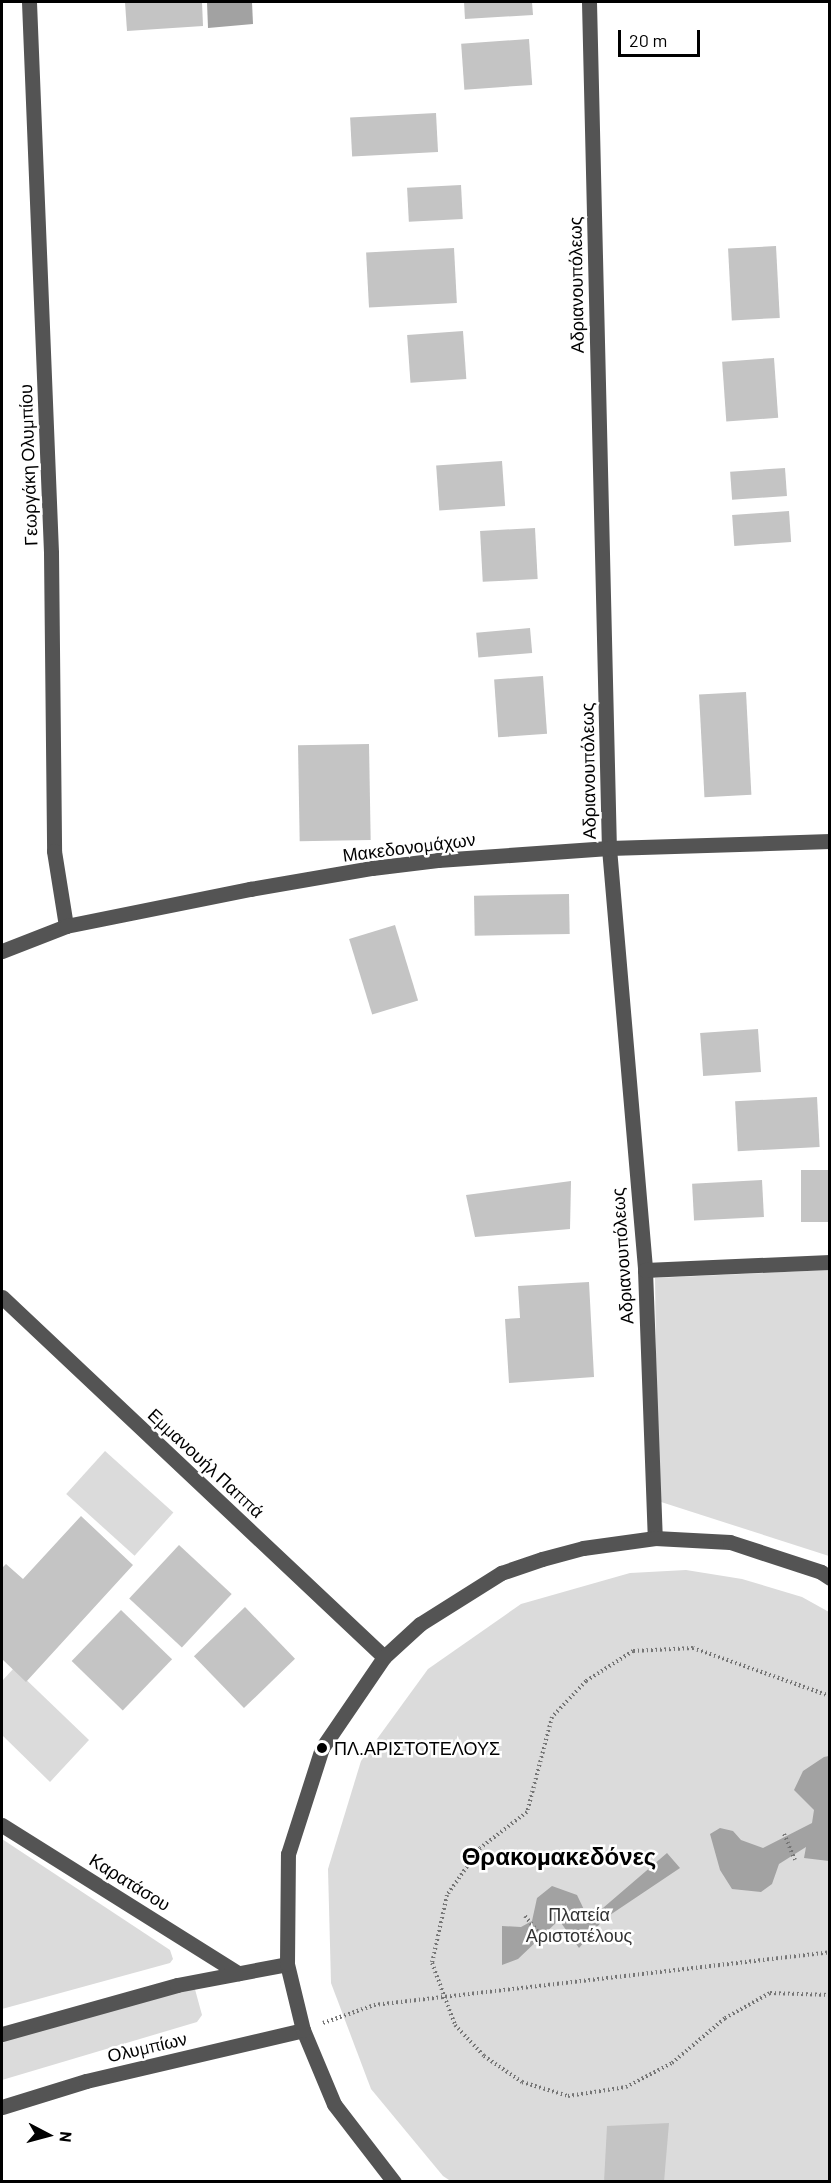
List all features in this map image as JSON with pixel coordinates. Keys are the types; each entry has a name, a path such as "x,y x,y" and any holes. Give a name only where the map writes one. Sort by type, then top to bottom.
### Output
{"street":[{"name":"Γεωργάκη Ολυμπίου","path":"29,2 51,553 54,851 66,926"},
{"name":"Αδριανουπόλεως","path":"589,2 609,848 645,1270 654,1538"},
{"name":"Μακεδονομάχων","path":"2,951 66,926 250,889 372,868 438,860 609,848 830,841"},
{"path":"645,1270 830,1262"},
{"name":"Εμμανουήλ Παππά","path":"2,1298 384,1657"},
{"path":"394,2181 334,2104 303,2030 286,1964 288,1854 291,1843 322,1748 384,1657 420,1624 501,1574 542,1559 583,1548 654,1538 730,1542 821,1572 830,1578"},
{"name":"Καρατάσου","path":"2,1825 238,1973"},
{"path":"2,2034 177,1985 286,1964"},
{"name":"Ολυμπίων","path":"2,2107 86,2081 303,2030"}],"path":[{"path":"830,1696 693,1648 633,1651 586,1681 552,1717 527,1812 480,1848 447,1895 432,1964 455,2025 484,2056 522,2082 568,2096 626,2087 672,2063 725,2018 770,1993 830,1995"},
{"path":"784,1834 795,1860"},
{"path":"525,1916 545,1941"},
{"path":"303,2030 374,2005 830,1952"}],"green space":[{"path":"829,1270 829,1556 658,1501 655,1278"},
{"path":"105,1451 173,1513 135,1556 66,1494"},
{"name":"Πλατεία Αριστοτέλους","path":"686,1570 742,1579 802,1597 829,1612 829,2181 452,2182 443,2176 371,2089 331,1983 328,1869 361,1761 428,1669 521,1604 630,1573"},
{"path":"14,1668 89,1740 50,1782 2,1735 2,1681"},
{"path":"2,1839 170,1950 173,1959 170,1963 2,2009"},
{"path":"193,1982 202,2015 197,2022 2,2080 2,2036"}],"shaded area":[{"path":"207,2 252,2 253,24 208,28"},
{"path":"829,1756 829,1861 804,1858 806,1847 779,1864 772,1884 761,1892 732,1889 720,1870 710,1834 720,1828 733,1831 741,1840 763,1848 812,1823 814,1810 794,1790 803,1771"},
{"path":"667,1853 680,1868 604,1919 579,1948 559,1920 518,1959 502,1965 502,1926 521,1927 532,1921 537,1898 552,1886 577,1895 589,1920"}],"building":[{"path":"125,2 202,2 203,26 127,31"},
{"path":"464,2 532,2 533,15 465,19"},
{"path":"529,39 532,85 464,90 461,44"},
{"path":"436,113 438,152 352,156 350,118"},
{"path":"461,185 463,219 409,222 407,188"},
{"path":"776,246 780,318 732,320 728,249"},
{"path":"454,248 457,303 369,308 366,253"},
{"path":"463,331 466,379 410,383 407,335"},
{"path":"774,358 778,418 726,421 722,362"},
{"path":"502,461 505,506 439,510 436,466"},
{"path":"785,468 787,496 732,500 730,472"},
{"path":"789,511 791,542 734,546 732,515"},
{"path":"535,528 538,579 483,582 480,531"},
{"path":"530,628 532,653 478,658 476,633"},
{"path":"543,676 547,734 498,737 494,679"},
{"path":"746,692 751,795 704,797 699,694"},
{"path":"369,744 371,840 300,841 298,745"},
{"path":"569,894 570,934 475,936 474,896"},
{"path":"395,925 418,1001 372,1015 349,939"},
{"path":"758,1029 761,1072 703,1076 700,1033"},
{"path":"817,1097 820,1147 738,1151 735,1101"},
{"path":"801,1170 830,1170 830,1222 801,1222"},
{"path":"762,1180 764,1217 694,1221 692,1184"},
{"path":"571,1181 570,1229 475,1237 466,1195"},
{"path":"589,1282 594,1377 509,1383 505,1319 520,1318 518,1286"},
{"path":"81,1516 133,1565 26,1682 2,1659 2,1568 6,1564 23,1579"},
{"path":"179,1545 232,1594 182,1647 129,1598"},
{"path":"245,1607 295,1659 244,1708 194,1656"},
{"path":"121,1610 172,1659 123,1710 72,1661"},
{"path":"669,2123 664,2182 604,2182 607,2126"}],"place":[{"name":"ΠΛ.ΑΡΙΣΤΟΤΕΛΟΥΣ","path":"322,1748"}],"district":[{"name":"Θρακομακεδόνες","path":"559,1856"}]}
